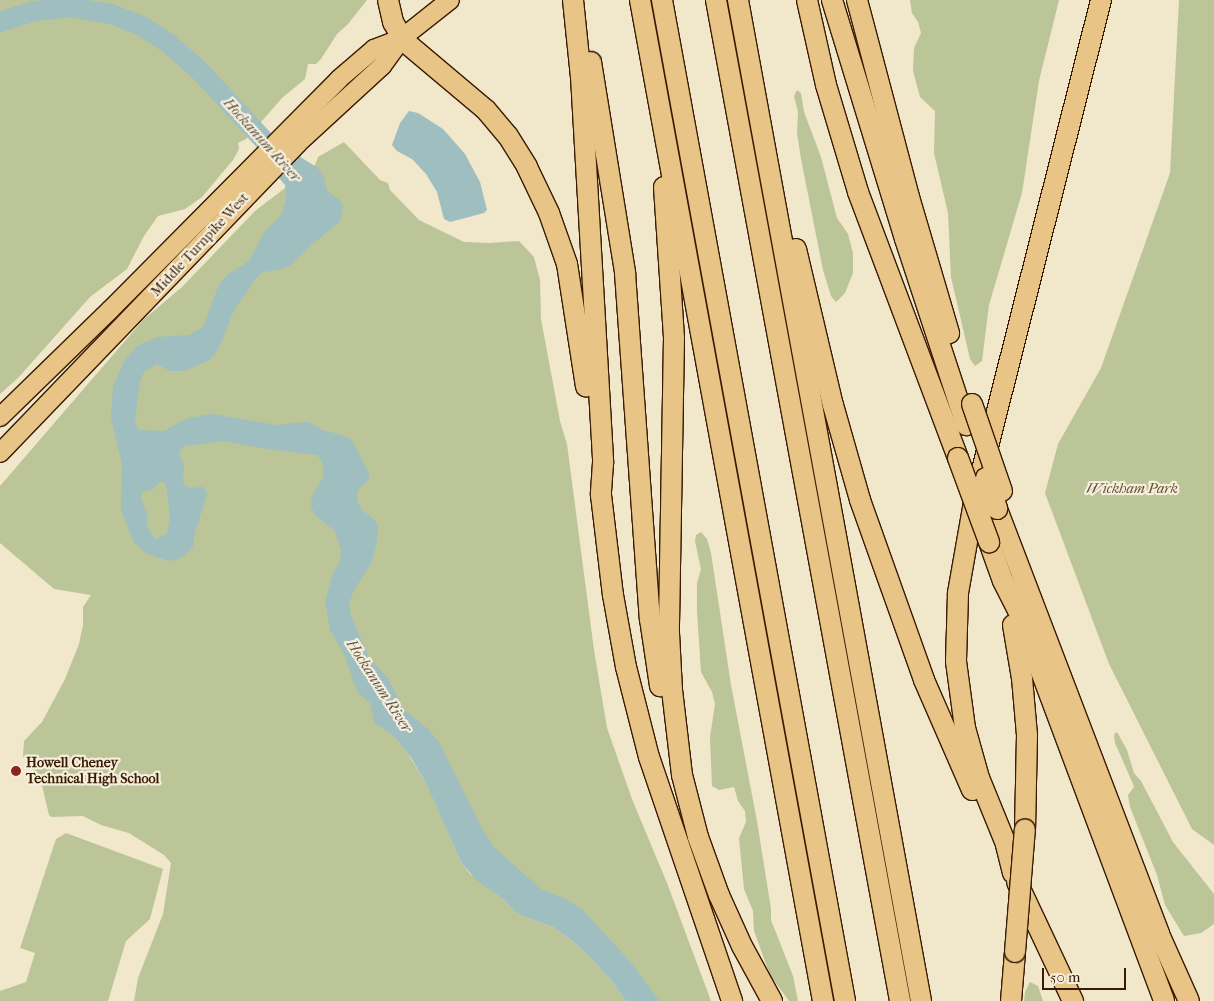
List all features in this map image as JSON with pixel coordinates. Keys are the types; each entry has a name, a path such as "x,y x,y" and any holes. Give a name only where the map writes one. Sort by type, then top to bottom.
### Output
{"highway":[{"path":"388,0 393,22 402,38 418,55 468,94 497,123 527,167 549,213 564,256 572,286 583,360 595,468 601,495 613,595 638,714 658,784 732,1001"},
{"path":"573,0 582,87 602,463 601,495"},
{"path":"580,0 608,160 625,272 654,649 669,738 674,758 682,775"},
{"path":"640,0 823,1001"},
{"path":"662,0 845,1001"},
{"path":"716,0 900,1001"},
{"path":"738,0 921,1001"},
{"path":"807,0 826,85 856,185 1003,581 1018,649 1026,707 1028,759 1025,829 1011,1001"},
{"path":"832,0 905,239 966,425 1000,500"},
{"path":"857,0 909,197 1000,500 1078,724 1159,934 1189,1001"},
{"path":"1013,874 1006,844 979,778 965,728 956,661 958,593 977,492 1101,0"},
{"path":"667,148 664,201 672,283 674,338 669,633 672,690 682,775 698,837 719,895 742,946 772,1001"},
{"path":"771,184 796,249 840,432 885,574 944,729 1073,1001"},
{"path":"1003,581 1018,610 1164,1001"}],"main road":[{"name":"Middle Turnpike West","path":"0,417 144,276 259,171 369,52 378,46 402,38 450,0"},
{"name":"Middle Turnpike West","path":"0,454 157,290 259,171"},
{"path":"144,276 157,290"}],"green space":[{"path":"0,0 367,0 348,24 337,34 321,59 316,64 308,64 305,79 282,98 246,139 238,143 239,149 233,160 202,197 185,209 158,216 144,236 127,269 90,297 18,378 0,394"},
{"path":"910,0 1059,0 1039,81 1022,193 989,305 982,361 975,366 970,359 951,277 948,213 934,153 935,111 920,97 913,71 914,48 921,33 918,22 912,13"},
{"name":"Wickham Park","path":"1179,0 1214,0 1214,845 1192,829 1109,664 1045,493 1058,444 1101,368 1170,173"},
{"path":"797,90 801,93 804,112 821,157 837,218 848,234 853,253 853,273 845,293 836,302 831,296 823,270 801,159 797,133 798,112 794,96"},
{"path":"344,142 380,180 388,183 390,190 419,220 464,242 519,241 534,257 540,280 541,319 560,421 567,444 594,650 607,728 632,799 667,883 711,1001 655,1001 536,903 447,793 408,754 430,790 461,862 470,874 502,898 518,914 555,928 581,948 610,979 626,1001 134,1001 138,978 163,914 171,863 164,855 129,833 101,825 83,816 52,817 49,815 41,781 23,756 24,741 42,722 65,679 79,644 83,625 83,607 91,595 54,589 0,543 0,486 143,320 182,287 255,211 315,165 318,157"},
{"path":"701,532 707,539 711,553 731,685 757,821 771,909 771,920 793,976 798,1001 789,1001 770,975 754,931 753,911 744,889 739,838 746,822 745,811 738,801 734,787 719,790 712,786 710,737 715,704 712,692 701,672 697,611 697,583 701,569 695,541 696,535"},
{"path":"1117,732 1127,750 1134,773 1141,781 1173,842 1214,894 1214,924 1201,933 1184,936 1165,905 1157,875 1130,807 1128,795 1134,787 1115,743 1114,734"},
{"path":"66,833 163,869 150,919 126,941 108,1001 0,1001 0,991 26,982 35,953 20,948 56,839"},
{"path":"1030,982 1038,986 1043,1001 1024,1001 1025,992"}],"water":[{"path":"409,111 418,113 443,129 465,154 480,182 487,210 484,213 450,222 444,219 437,192 426,174 412,159 397,151 392,145 400,123"},
{"path":"293,149 302,158 318,168 324,177 327,191 340,200 343,207 340,222 310,246 292,264 283,269 264,272 258,276 234,310 219,348 210,360 184,371 170,371 157,364 144,372 140,382 135,420 137,427 140,430 164,431 188,418 212,414 276,425 308,422 322,430 342,435 352,440 370,475 367,482 358,490 357,501 362,510 375,520 378,527 377,542 372,562 354,590 349,604 351,615 369,658 388,678 403,709 428,729 439,742 483,830 494,847 541,889 566,899 583,910 634,966 659,1001 626,1001 610,979 581,948 555,928 518,914 502,898 476,880 461,862 428,787 410,756 396,738 374,722 370,703 357,692 345,656 330,630 325,601 333,573 340,562 341,550 335,531 317,517 311,507 312,496 324,476 322,461 317,455 223,441 184,446 179,452 184,467 183,483 189,488 204,487 207,494 195,532 193,547 181,558 170,561 147,554 134,543 121,510 122,464 111,417 113,387 125,360 137,346 157,337 189,335 203,327 218,287 227,275 249,261 263,234 281,215 286,200 285,185 275,173","holes":["160,482 166,484 170,517 167,533 157,539 154,538 147,526 147,516 141,497 142,492 153,489"]}],"waterway":[{"name":"Hockanum River","path":"0,22 34,11 70,7 111,14 140,25 168,43 199,70 283,161"}],"place":[{"name":"Howell Cheney Technical High School","path":"16,771"}]}
